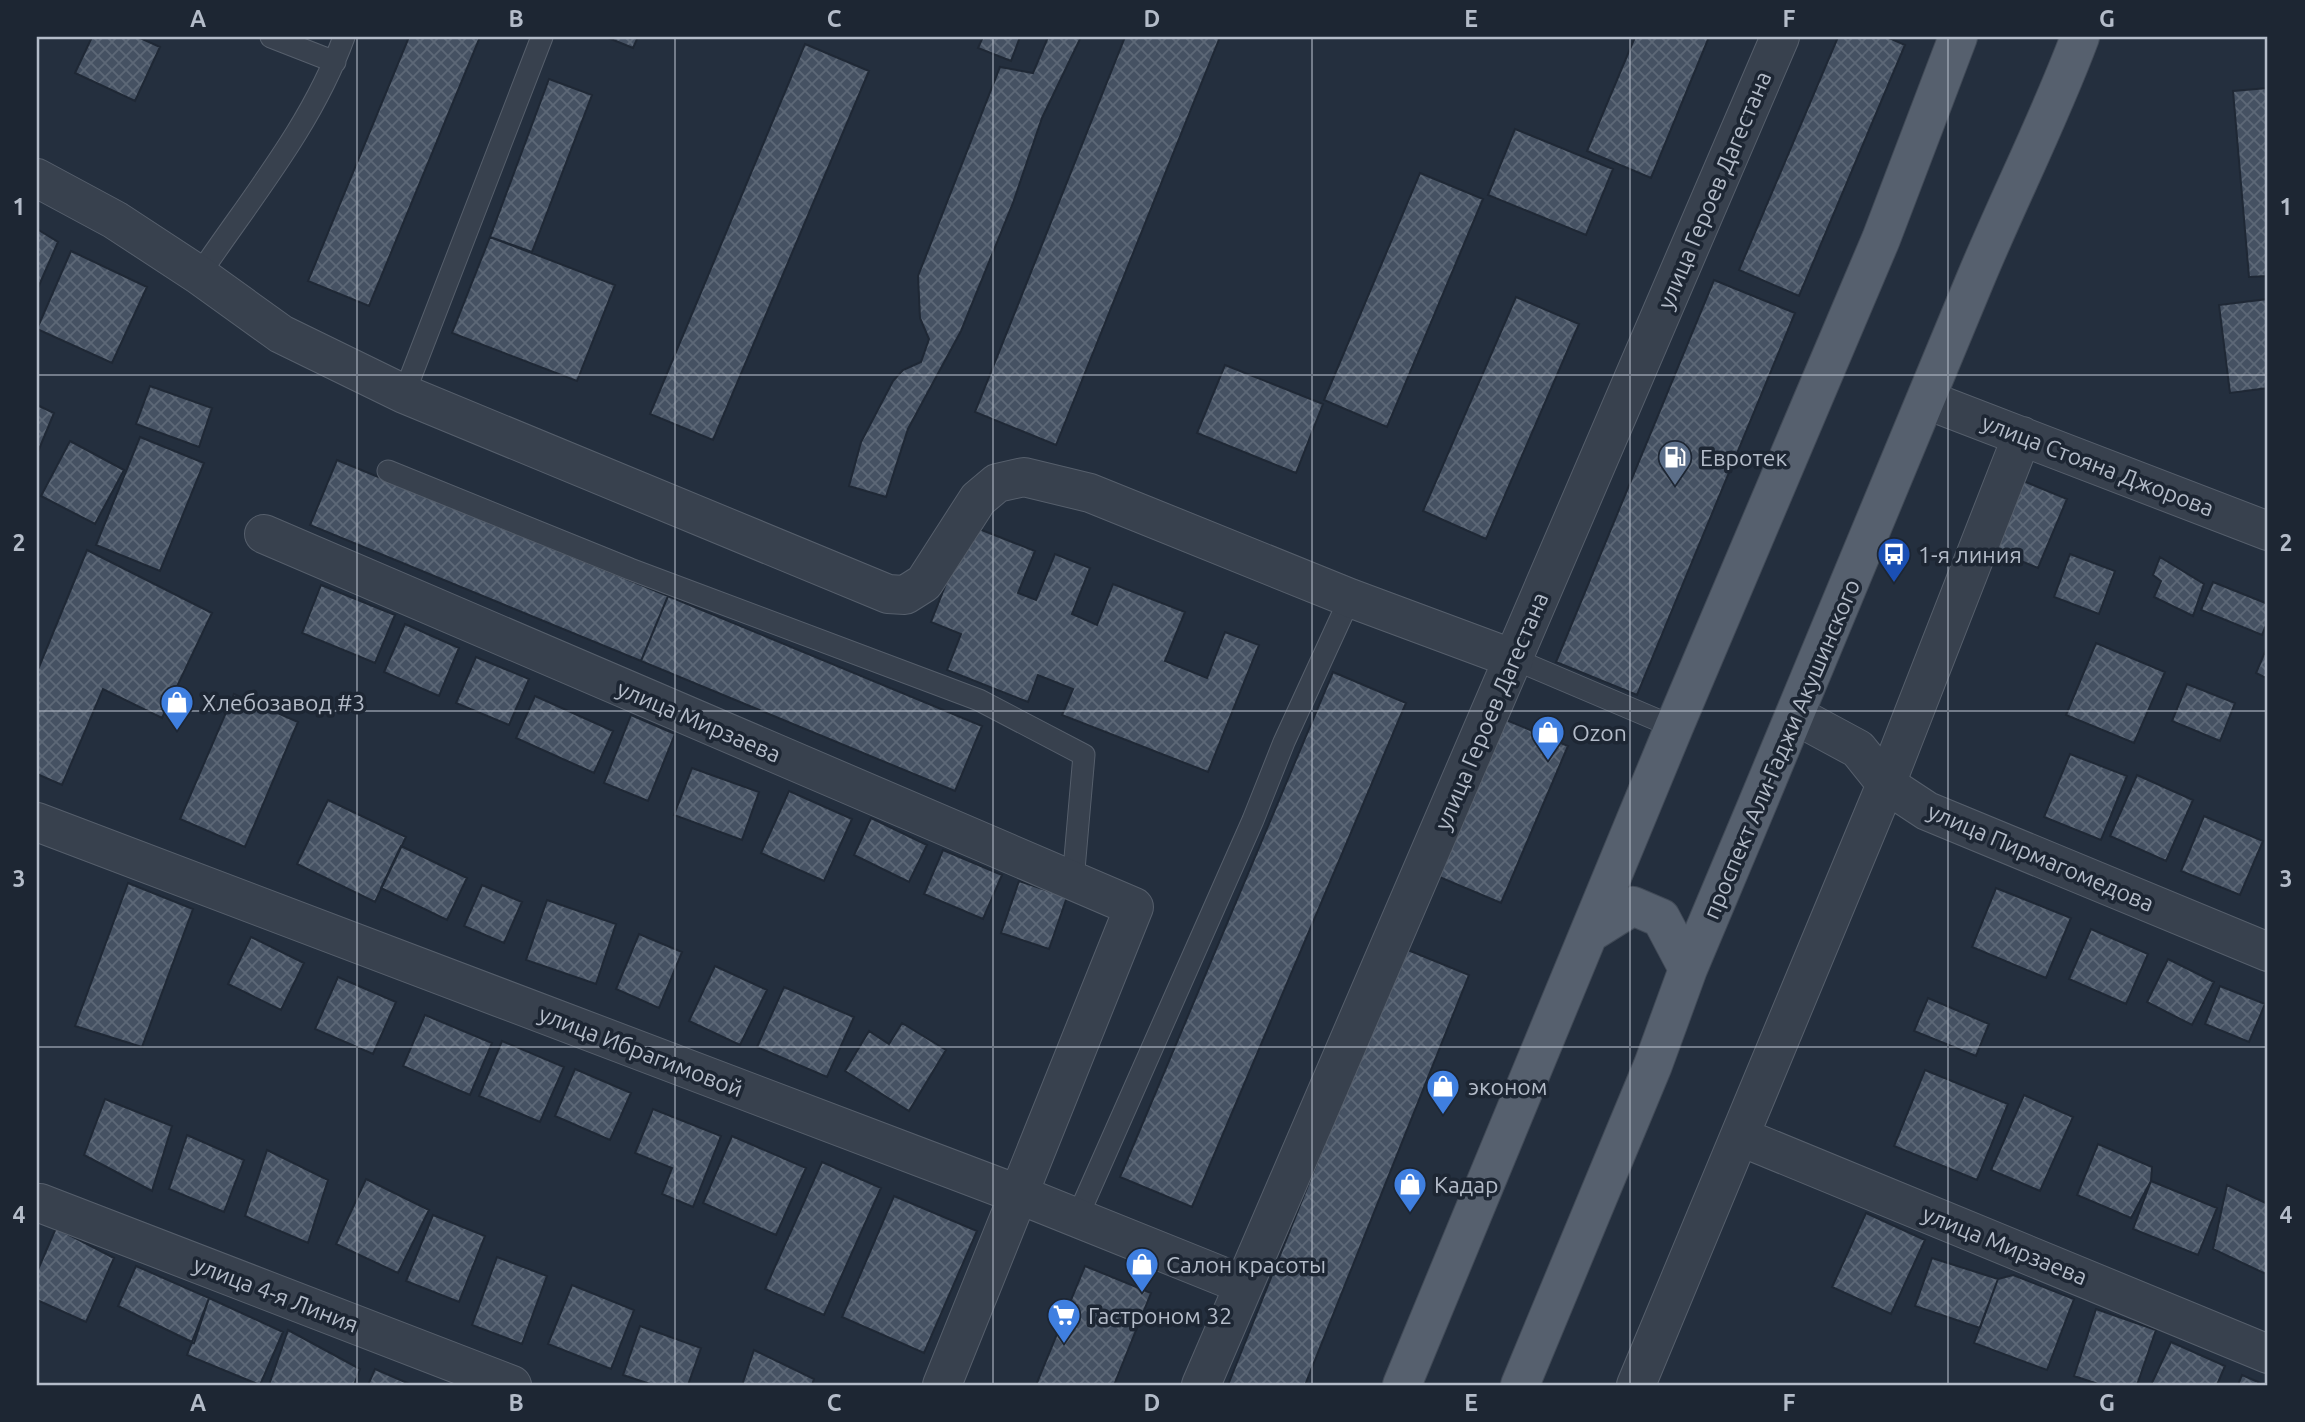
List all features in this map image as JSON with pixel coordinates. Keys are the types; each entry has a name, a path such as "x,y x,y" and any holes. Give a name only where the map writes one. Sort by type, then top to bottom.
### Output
{"main road":[{"path":"1402,1385 1674,727 1881,239 1958,37"},
{"name":"проспект Али-Гаджи Акушинского","path":"1520,1385 1653,1065 1688,969 1976,278 2058,96 2080,37"},
{"path":"1590,933 1633,906 1661,918 1688,969"}],"street":[{"name":"улица Героев Дагестана","path":"1201,1385 1780,37"},
{"path":"37,178 115,220 199,275 281,334 404,394 888,594 905,595 924,583 978,499 997,483 1024,477 1090,494 1350,598 1514,659"},
{"name":"улица Стояна Джорова","path":"1927,400 2268,531"},
{"path":"1636,1385 1886,784 2022,436"},
{"name":"улица Мирзаева","path":"264,534 1134,907 1020,1195"},
{"name":"улица Пирмагомедова","path":"1795,715 1858,749 1886,784 1927,811 2268,952"},
{"name":"улица Ибрагимовой","path":"37,822 1020,1195 1244,1285"},
{"name":"улица Мирзаева","path":"1741,1137 2268,1354"},
{"path":"942,1385 1020,1195"},
{"name":"улица 4-я Линия","path":"40,1203 512,1385"}],"lane":[{"path":"271,37 335,62"},
{"path":"199,275 290,147 335,62 344,37"},
{"path":"404,394 542,37"},
{"path":"388,471 630,569 979,699 1084,755 1073,881"},
{"path":"1077,1217 1253,820 1284,742 1350,598"},
{"path":"1514,659 1674,727"}],"building":[{"path":"92,37 138,37 160,47 135,101 75,73"},
{"path":"409,37 480,37 369,306 308,281"},
{"path":"606,37 638,37 633,48"},
{"path":"983,37 1020,37 1011,61 978,48"},
{"path":"1048,37 1081,37 1042,118 1013,203 961,331 908,429 886,497 849,486 861,442 893,381 903,370 921,362 929,339 920,318 918,276 1000,67 1033,73"},
{"path":"1125,37 1220,37 1056,445 975,412"},
{"path":"1635,37 1709,37 1651,178 1587,151"},
{"path":"1838,37 1887,37 1905,45 1799,296 1739,270"},
{"path":"805,44 869,71 713,440 650,414"},
{"path":"549,79 592,95 532,252 490,237"},
{"path":"2268,88 2268,276 2249,277 2233,91"},
{"path":"1515,129 1613,169 1586,235 1488,195"},
{"path":"1420,173 1483,199 1387,427 1324,400"},
{"path":"37,229 58,242 37,290"},
{"path":"490,237 615,285 577,381 452,333"},
{"path":"71,251 147,287 112,363 37,329"},
{"name":"Евротек","path":"1714,280 1795,313 1637,695 1556,662"},
{"path":"1516,297 1579,324 1486,539 1423,511"},
{"path":"2268,299 2268,388 2230,393 2219,305"},
{"path":"1225,365 1323,404 1296,473 1197,433"},
{"path":"150,386 212,408 199,447 136,424"},
{"path":"37,405 54,413 37,454"},
{"path":"140,437 204,463 160,571 96,545"},
{"path":"70,441 124,470 95,524 41,496"},
{"path":"337,460 668,596 641,661 310,525"},
{"path":"2021,480 2067,499 2038,568 1992,549"},
{"path":"969,525 1035,551 1018,593 1036,600 1055,554 1090,568 1072,614 1097,625 1113,584 1185,612 1165,661 1207,678 1225,632 1259,645 1208,772 1062,715 1073,689 1038,675 1028,702 947,670 961,634 931,622"},
{"path":"87,550 212,613 162,718 103,689 62,785 37,774 37,672"},
{"path":"2070,554 2115,571 2099,614 2054,597"},
{"path":"2160,557 2204,584 2193,616 2154,597 2161,581 2153,575"},
{"path":"2213,582 2268,604 2268,620 2262,635 2201,610"},
{"path":"321,585 395,615 375,663 302,633"},
{"path":"668,596 982,726 955,791 641,661"},
{"path":"405,624 459,648 439,696 384,672"},
{"path":"2096,643 2165,672 2134,743 2066,715"},
{"path":"2268,645 2268,679 2256,673"},
{"path":"476,657 529,679 509,725 456,703"},
{"path":"1333,672 1406,703 1192,1207 1120,1177"},
{"path":"2187,684 2235,703 2220,741 2172,721"},
{"path":"234,694 298,722 245,847 180,819"},
{"path":"535,696 613,731 594,773 516,738"},
{"path":"631,715 675,734 648,801 604,783"},
{"path":"1504,719 1568,746 1501,903 1437,876"},
{"path":"2070,754 2127,776 2101,840 2044,817"},
{"path":"692,768 759,792 742,840 674,815"},
{"path":"2137,775 2193,800 2166,861 2110,836"},
{"path":"789,791 852,819 824,881 761,853"},
{"path":"328,800 406,837 375,902 297,864"},
{"path":"2204,816 2263,841 2240,895 2181,871"},
{"path":"871,818 927,845 909,882 854,855"},
{"path":"401,846 467,878 447,920 381,888"},
{"path":"943,850 1002,875 983,919 924,894"},
{"path":"1019,881 1067,897 1049,949 1001,933"},
{"path":"128,883 193,909 142,1047 75,1026"},
{"path":"482,885 522,902 504,943 464,926"},
{"path":"1996,888 2071,918 2046,978 1972,947"},
{"path":"547,900 616,924 596,984 526,960"},
{"path":"2091,929 2148,954 2126,1004 2069,979"},
{"path":"639,934 682,952 659,1008 616,989"},
{"path":"251,937 304,963 281,1010 228,984"},
{"path":"1403,948 1469,975 1305,1385 1228,1385"},
{"path":"2168,959 2214,982 2192,1025 2147,1002"},
{"path":"715,966 767,990 740,1045 689,1021"},
{"path":"338,977 396,1002 373,1054 315,1029"},
{"path":"2220,986 2265,1004 2249,1042 2205,1024"},
{"path":"784,987 854,1017 827,1077 757,1047"},
{"path":"1928,998 1989,1024 1976,1056 1914,1031"},
{"path":"425,1015 492,1043 470,1095 403,1066"},
{"path":"902,1023 946,1050 909,1111 845,1071 869,1031 889,1044"},
{"path":"502,1041 564,1067 540,1122 479,1096"},
{"path":"575,1069 631,1093 610,1140 555,1116"},
{"path":"1925,1070 2008,1104 1977,1180 1894,1146"},
{"path":"2024,1095 2073,1117 2040,1191 1991,1170"},
{"path":"105,1099 172,1126 152,1191 84,1155"},
{"path":"653,1109 721,1136 693,1207 662,1194 672,1168 635,1153"},
{"path":"187,1135 244,1160 224,1212 169,1189"},
{"path":"732,1136 806,1168 776,1235 703,1203"},
{"path":"2098,1144 2152,1167 2151,1181 2131,1218 2077,1195"},
{"path":"267,1150 328,1180 308,1243 245,1216"},
{"path":"822,1162 881,1188 824,1315 765,1289"},
{"path":"366,1179 429,1210 398,1273 336,1244"},
{"path":"2151,1181 2217,1208 2198,1255 2133,1229"},
{"path":"2227,1185 2268,1204 2268,1275 2213,1249"},
{"path":"894,1196 977,1231 924,1353 842,1317"},
{"path":"1866,1213 1925,1240 1891,1314 1832,1287"},
{"path":"433,1215 485,1236 459,1302 406,1281"},
{"path":"56,1228 114,1258 86,1322 37,1300 37,1272"},
{"path":"497,1257 547,1276 522,1344 472,1325"},
{"path":"1932,1258 1998,1279 1980,1328 1915,1306"},
{"path":"136,1266 209,1298 194,1343 118,1306"},
{"path":"1085,1266 1151,1293 1114,1385 1036,1385"},
{"path":"2013,1275 2074,1299 2047,1370 1974,1343 1998,1279"},
{"path":"572,1285 634,1310 611,1369 548,1344"},
{"path":"209,1298 283,1332 260,1385 187,1355"},
{"path":"2096,1309 2156,1330 2137,1385 2101,1385 2074,1376"},
{"path":"640,1326 701,1348 688,1385 653,1385 623,1375"},
{"path":"288,1330 360,1369 354,1385 269,1385"},
{"path":"2171,1342 2225,1366 2217,1385 2151,1385"},
{"path":"754,1350 814,1379 812,1385 742,1385"},
{"path":"375,1369 412,1385 368,1385"},
{"path":"2242,1375 2265,1385 2238,1385"}],"place":[{"name":"Евротек","path":"1675,487"},
{"name":"1-я линия","path":"1894,584"},
{"name":"Хлебозавод #3","path":"177,732"},
{"name":"Ozon","path":"1548,762"},
{"name":"эконом","path":"1443,1116"},
{"name":"Кадар","path":"1410,1214"},
{"name":"Салон красоты","path":"1142,1294"},
{"name":"Гастроном 32","path":"1064,1345"}]}
